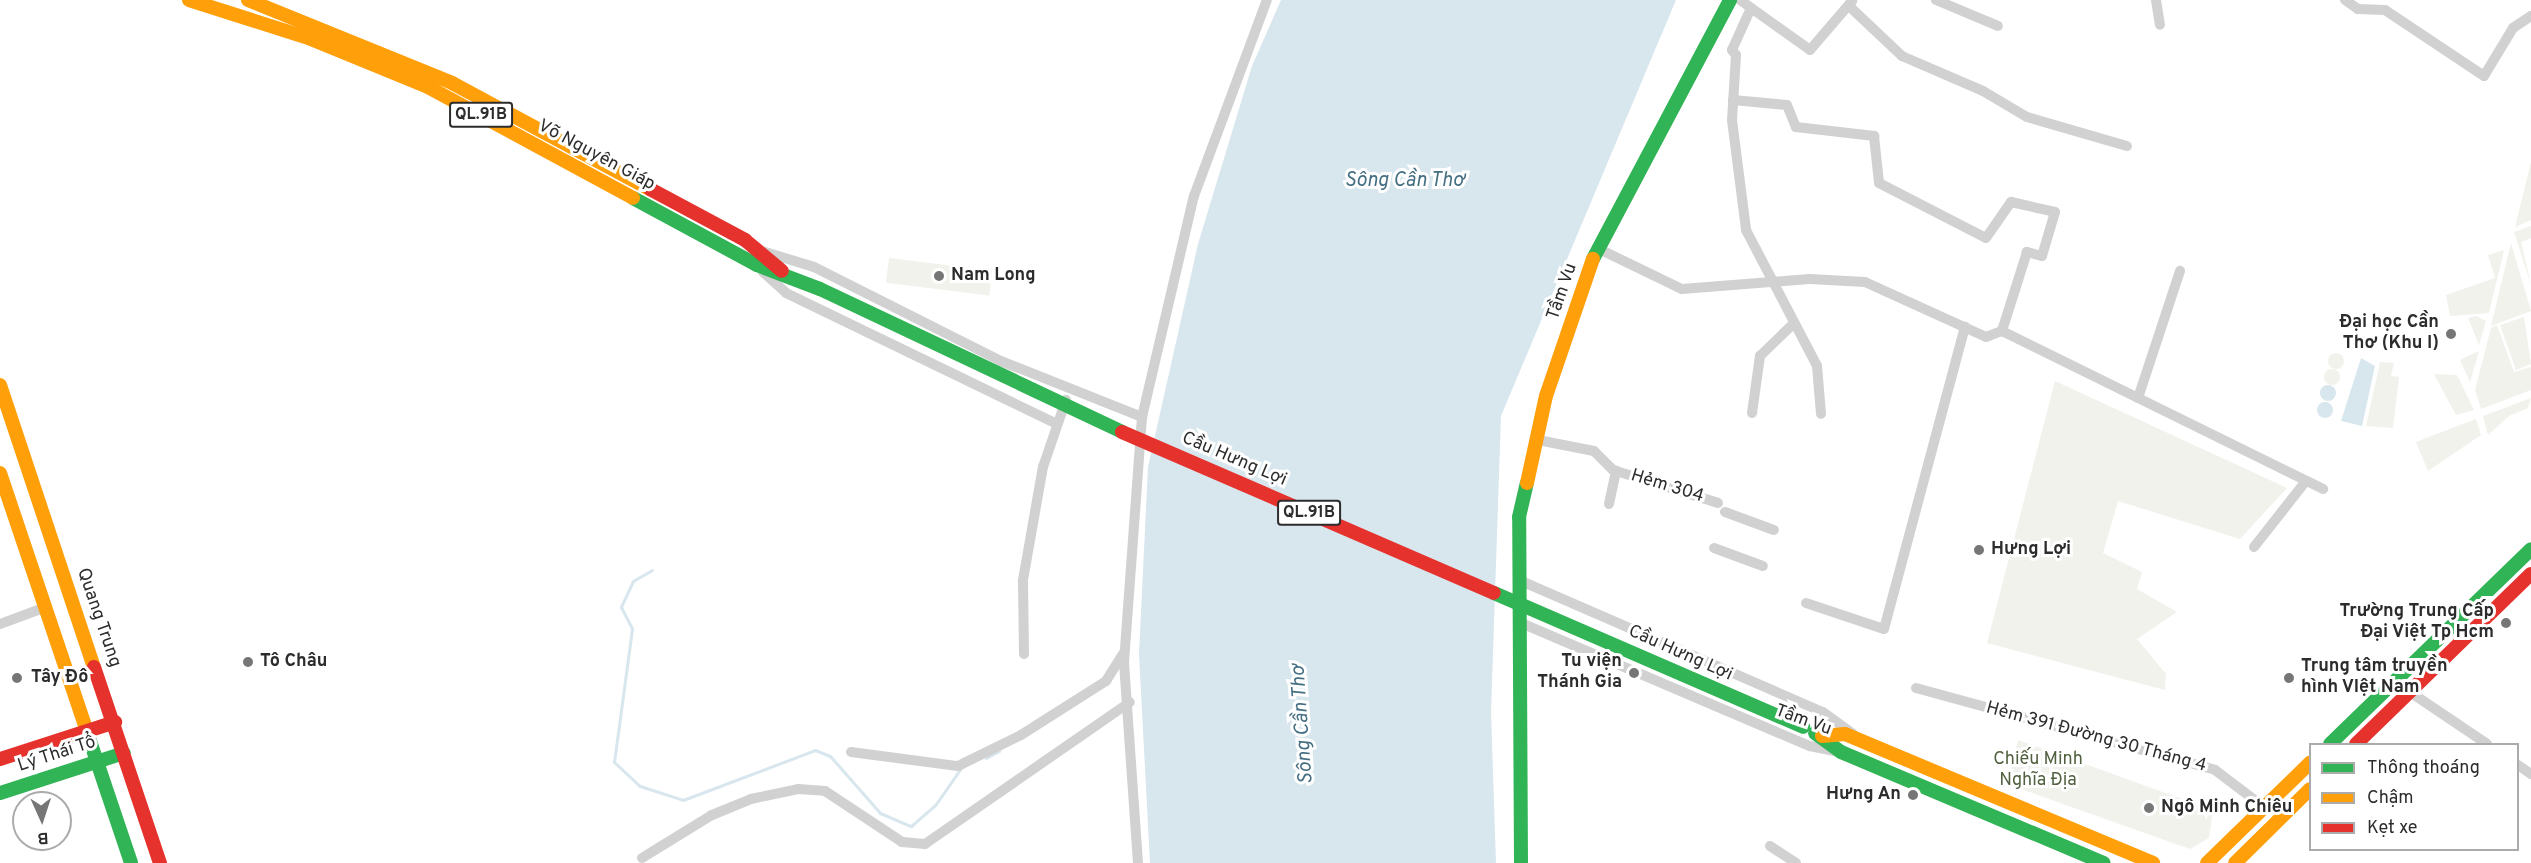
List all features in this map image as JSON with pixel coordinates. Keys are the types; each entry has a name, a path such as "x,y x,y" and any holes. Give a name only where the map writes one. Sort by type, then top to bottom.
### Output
{"main road":[{"name":"Võ Nguyên Giáp","path":"189,0 311,39 428,87 757,265 782,271 820,289"},
{"name":"Võ Nguyên Giáp","path":"248,0 452,83 625,174 762,251 782,271"},
{"name":"Tầm Vu","path":"1521,863 1519,517 1546,396 1598,248 1730,0"},
{"path":"618,188 625,174"},
{"name":"Cầu Hưng Lợi","path":"820,289 1095,420 1822,736"},
{"name":"Quang Trung","path":"1,389 115,722 160,863"},
{"path":"0,473 131,863"},
{"path":"2331,743 2531,549"},
{"path":"2357,743 2531,574"},
{"path":"2395,681 2410,692"},
{"name":"Lý Thái Tổ","path":"0,759 115,722"},
{"name":"QL.91B","path":"1822,736 1860,740 2152,863"},
{"name":"QL.91B","path":"1822,736 1840,752 2104,863"},
{"name":"Lý Thái Tổ","path":"0,793 124,753"},
{"path":"2207,863 2309,764"},
{"path":"2235,863 2309,790"}],"street":[{"path":"1138,863 1130,698 1124,662 1142,417 1194,196 1267,0"},
{"path":"1740,0 1810,50 1851,3 1902,56 1983,91 2027,117 2127,146"},
{"path":"1936,0 1998,26"},
{"path":"2156,0 2160,25"},
{"path":"2345,0 2358,9 2385,10 2484,76 2512,28 2531,16"},
{"path":"1751,8 1732,50 1736,55 1733,100 1746,230 1817,366 1821,414"},
{"path":"1733,100 1787,105 1796,127 1874,136 1879,183 1986,238 2011,202 2055,212 2042,256 2027,252 2002,331"},
{"path":"1598,248 1682,289 1772,281 1865,282 1986,337 2002,331 2323,489"},
{"path":"762,251 814,267 1001,361 1142,417"},
{"path":"757,265 786,293 1057,424"},
{"path":"2138,398 2180,271"},
{"path":"1752,413 1760,356 1794,322"},
{"path":"1806,603 1884,629 1965,327"},
{"path":"1024,654 1023,580 1057,424 1070,389"},
{"name":"Hẻm 304","path":"1538,440 1594,451 1616,471 1721,508 1774,530"},
{"name":"Hẻm 304","path":"1609,504 1616,471"},
{"path":"2254,547 2306,481"},
{"path":"1714,548 1763,566"},
{"path":"1519,579 1823,712 1860,740"},
{"path":"0,624 46,607"},
{"name":"Tầm Vu","path":"1521,623 1810,746 1840,752"},
{"path":"851,753 958,766 1021,735 1106,681 1125,648"},
{"name":"Hẻm 391 Đường 30 Tháng 4","path":"1916,688 2215,770 2265,808"},
{"path":"2410,692 2486,743"},
{"path":"642,858 712,815 751,799 798,789 825,791 902,842 925,844 1130,698"},
{"path":"1770,846 1796,863"}],"green space":[{"path":"2531,162 2531,220 2515,227"},
{"path":"2531,226 2531,238 2521,242 2531,285 2514,232"},
{"path":"2511,243 2531,311 2491,326"},
{"path":"2504,250 2489,313 2450,316 2446,295 2495,278 2488,255"},
{"name":"Nam Long","path":"889,258 992,271 989,295 886,283"},
{"path":"2476,316 2486,321 2479,345 2468,318"},
{"path":"2524,317 2531,364 2516,370 2500,325"},
{"path":"2497,325 2514,372 2531,367 2531,390 2481,409 2475,390 2491,328"},
{"path":"2479,351 2470,382 2460,360"},
{"path":"2336,353 2342,355 2344,361 2342,367 2336,369 2330,367 2328,361 2330,355"},
{"path":"2380,362 2394,363 2391,376 2399,377 2393,428 2366,426"},
{"path":"2332,369 2338,371 2340,377 2338,383 2332,385 2326,383 2324,377 2326,371"},
{"path":"2434,374 2457,375 2474,410 2456,415"},
{"path":"2055,381 2287,488 2240,539 2118,501 2103,553 2142,572 2137,589 2177,612 2137,639 2166,674 2165,690 1987,643"},
{"path":"2531,398 2528,408 2509,416 2488,435 2483,416"},
{"path":"2476,419 2481,435 2428,471 2416,442"},
{"name":"Chiếu Minh Nghĩa Địa","path":"2018,740 2213,810 2209,838 2190,849 2007,784"}],"water":[{"name":"Sông Cần Thơ","path":"1281,0 1676,0 1501,416 1491,712 1496,863 1150,863 1139,654 1148,467 1198,244 1252,66"},
{"path":"2361,358 2375,366 2362,426 2341,421"},
{"path":"2328,385 2334,387 2336,393 2334,399 2328,401 2322,399 2320,393 2322,387"},
{"path":"2325,402 2331,404 2333,410 2331,416 2325,418 2319,416 2317,410 2319,404"}],"waterway":[{"path":"652,570 633,581 621,607 632,629 614,762 640,786 683,800 815,750 830,756 880,813 911,826 936,804 961,768"},
{"path":"986,758 999,751"}],"traffic: fast":[{"path":"1593,259 1730,0"},
{"path":"633,198 757,265 820,289"},
{"path":"820,289 1122,432"},
{"path":"1521,863 1519,517 1527,483"},
{"path":"2331,743 2531,549"},
{"path":"1494,593 1803,727"},
{"path":"87,732 131,863"},
{"path":"1815,733 1841,752 2104,863"},
{"path":"0,793 124,753"}],"traffic: slow":[{"path":"189,0 311,39 428,87 633,198"},
{"path":"248,0 452,83 650,189"},
{"path":"1527,483 1546,396 1593,259"},
{"path":"0,385 94,667"},
{"path":"0,473 87,732"},
{"path":"1822,736 1845,734 2153,863"},
{"path":"2207,863 2309,764"},
{"path":"2235,863 2309,790"}],"traffic: jam":[{"path":"650,189 745,240 782,271"},
{"path":"1122,432 1494,593"},
{"path":"2357,743 2531,574"},
{"path":"94,667 160,863"},
{"path":"0,759 115,722"}],"place":[{"name":"Nam Long","path":"939,276"},
{"name":"Đại học Cần Thơ (Khu I)","path":"2451,334"},
{"name":"Hưng Lợi","path":"1979,550"},
{"name":"Trường Trung Cấp Đại Việt Tp Hcm","path":"2506,623"},
{"name":"Tô Châu","path":"248,662"},
{"name":"Tu viện Thánh Gia","path":"1634,673"},
{"name":"Tây Đô","path":"17,678"},
{"name":"Trung tâm truyền hình VIệt Nam","path":"2289,678"},
{"name":"Hưng An","path":"1913,795"},
{"name":"Ngô Minh Chiêu","path":"2149,808"}]}
